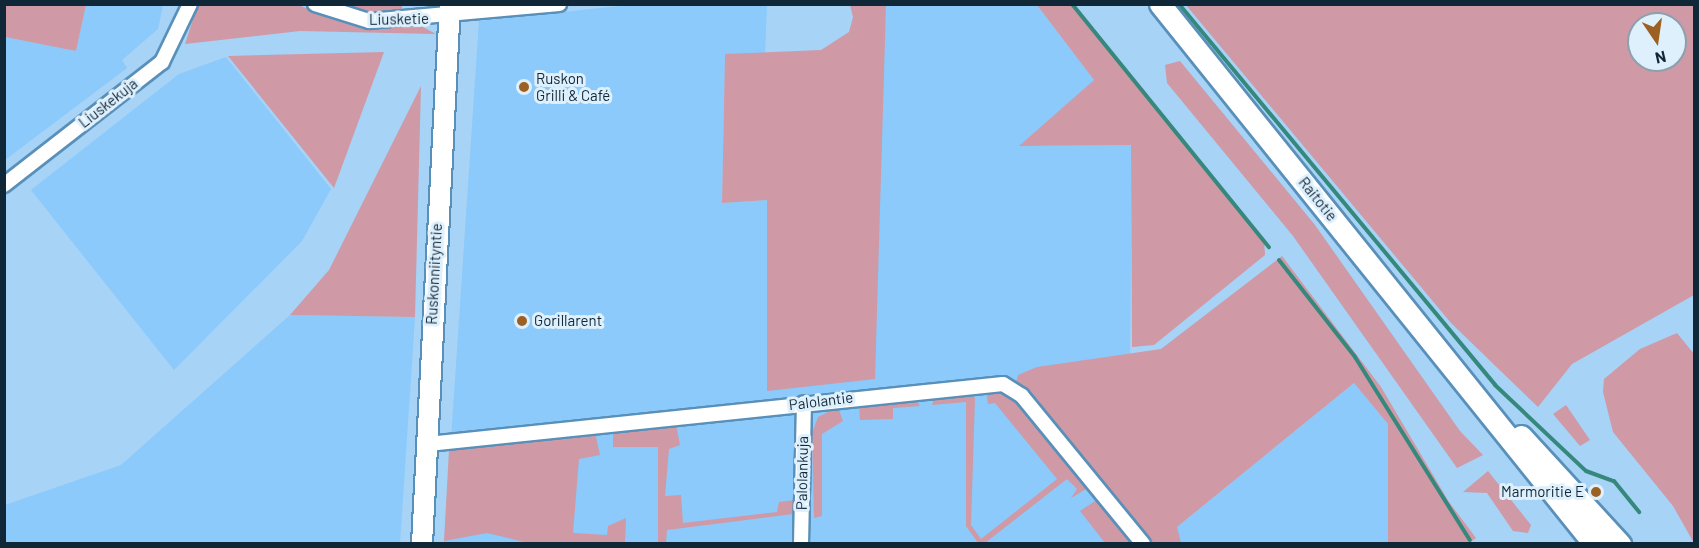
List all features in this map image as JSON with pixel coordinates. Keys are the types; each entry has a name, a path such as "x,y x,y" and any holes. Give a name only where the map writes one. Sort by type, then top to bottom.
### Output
{"main road":[{"name":"Raitotie","path":"1160,4 1477,393 1594,543"},
{"name":"Raitotie","path":"1477,393 1620,543"}],"street":[{"name":"Liuskekuja","path":"4,185 162,62 190,4"},
{"name":"Liusketie","path":"315,4 369,21 450,11 559,4"},
{"name":"Ruskonniityntie","path":"422,543 450,11"},
{"name":"Palolantie","path":"428,444 1003,384 1022,396 1143,543"},
{"name":"Palolankuja","path":"801,543 804,403"}],"shaded area":[{"path":"198,4 298,5 355,26 421,26 436,34 300,31 185,44"},
{"path":"4,5 86,5 76,51 5,37"},
{"path":"86,5 163,5 158,29 122,60 127,68 5,160 5,37 76,51"},
{"path":"340,5 402,5 402,12 369,12"},
{"path":"629,5 767,5 765,54 725,54 722,203 767,200 767,391 877,179 886,5 1037,5 1094,80 1020,146 1132,145 1130,360 1165,537 1354,383 1388,424 1388,543 444,544 479,21"},
{"path":"850,5 886,5 875,379 767,391 767,200 722,203 725,54 821,50 849,32 853,17"},
{"path":"1037,5 1075,5 1264,240 1265,255 1154,345 1132,347 1131,145 1019,146 1094,80"},
{"path":"1186,5 1694,5 1694,295 1572,364 1538,407 1451,323"},
{"path":"384,52 334,188 228,56"},
{"path":"226,57 331,189 302,241 174,370 31,190 179,74"},
{"path":"1180,61 1315,225 1460,431 1483,455 1457,468 1293,236 1167,83 1165,65"},
{"path":"421,86 415,317 290,315 329,270"},
{"path":"1282,256 1381,387 1449,502 1476,538 1469,543 1388,543 1388,424 1354,383 1177,527 1181,543 1153,544 1016,382 1018,375 1037,367 1161,349"},
{"path":"290,315 415,317 400,543 5,543 5,505 121,465"},
{"path":"1677,333 1694,354 1694,543 1673,506 1613,432 1603,392 1604,379 1640,349"},
{"path":"986,391 1009,396 1023,406 1088,488 1071,498 1077,489 1067,479 985,543 978,543 966,526 966,402 932,405 935,397 971,393 975,398 971,525 981,539 1057,479 995,403 988,404"},
{"path":"916,399 920,406 893,408 893,419 860,420 859,404"},
{"path":"1566,405 1590,440 1580,446 1553,414"},
{"path":"838,407 843,421 822,434 822,516 814,518 812,433 818,417"},
{"path":"676,424 680,445 669,449 665,496 681,495 683,523 777,512 779,502 795,500 793,514 667,530 666,543 658,543 658,447 613,447 613,435 615,430"},
{"path":"595,432 600,455 579,459 573,533 607,535 608,526 626,518 625,543 528,543 487,533 444,541 449,450"},
{"path":"1488,471 1531,525 1528,533 1513,531 1487,493 1463,492"},
{"path":"1095,501 1100,501 1134,543 1105,543 1080,511"}],"waterway":[{"path":"1072,4 1269,247"},
{"path":"1179,4 1495,385 1586,471 1614,481 1639,512"},
{"path":"1279,260 1355,357 1470,540"}],"place":[{"name":"Ruskon Grilli & Café","path":"524,87"},
{"name":"Gorillarent","path":"522,321"},
{"name":"Marmoritie E","path":"1596,492"}]}
